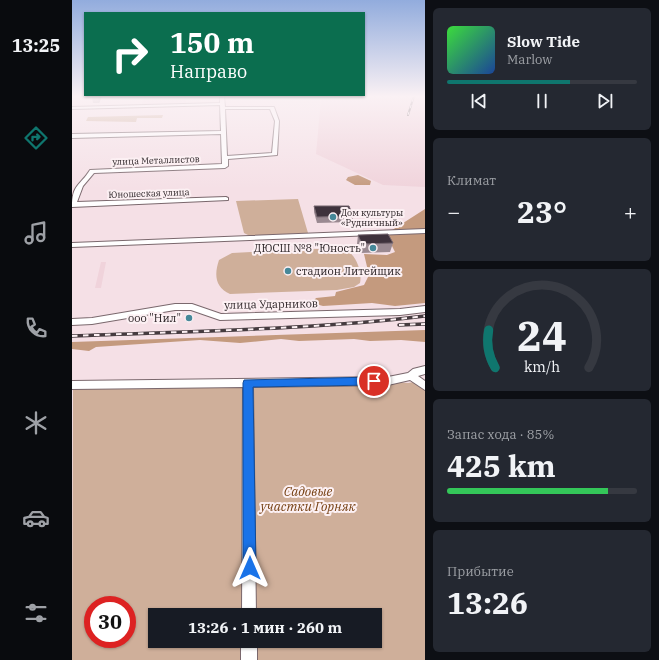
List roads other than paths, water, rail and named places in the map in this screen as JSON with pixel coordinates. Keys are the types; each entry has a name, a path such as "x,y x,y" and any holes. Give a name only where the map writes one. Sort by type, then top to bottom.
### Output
{"street":[{"path":"223,127 225,158 275,154 277,127"},
{"path":"72,136 223,132"},
{"name":"улица Металлистов","path":"72,205 80,185 92,171 225,166 225,158"},
{"name":"Юношеская улица","path":"72,205 226,199"},
{"path":"72,245 425,231"},
{"name":"улица Ударников","path":"72,322 92,321 175,307 192,307 220,317 400,312 425,309"},
{"path":"72,385 388,381 412,376 416,372 425,370"},
{"path":"412,376 425,386"},
{"path":"248,383 250,608"},
{"path":"250,648 250,660"}],"railway":[{"path":"72,336 293,327 381,321 425,316"},
{"path":"399,325 425,324"}],"place":[{"name":"Дом культуры «Рудничный»","path":"333,217"},
{"name":"ДЮСШ №8 \"Юность\"","path":"373,248"},
{"name":"стадион Литейщик","path":"288,271"},
{"name":"ооо \"Нил\"","path":"189,318"}],"park label":[{"name":"Садовые участки Горняк","path":"308,498"}]}
